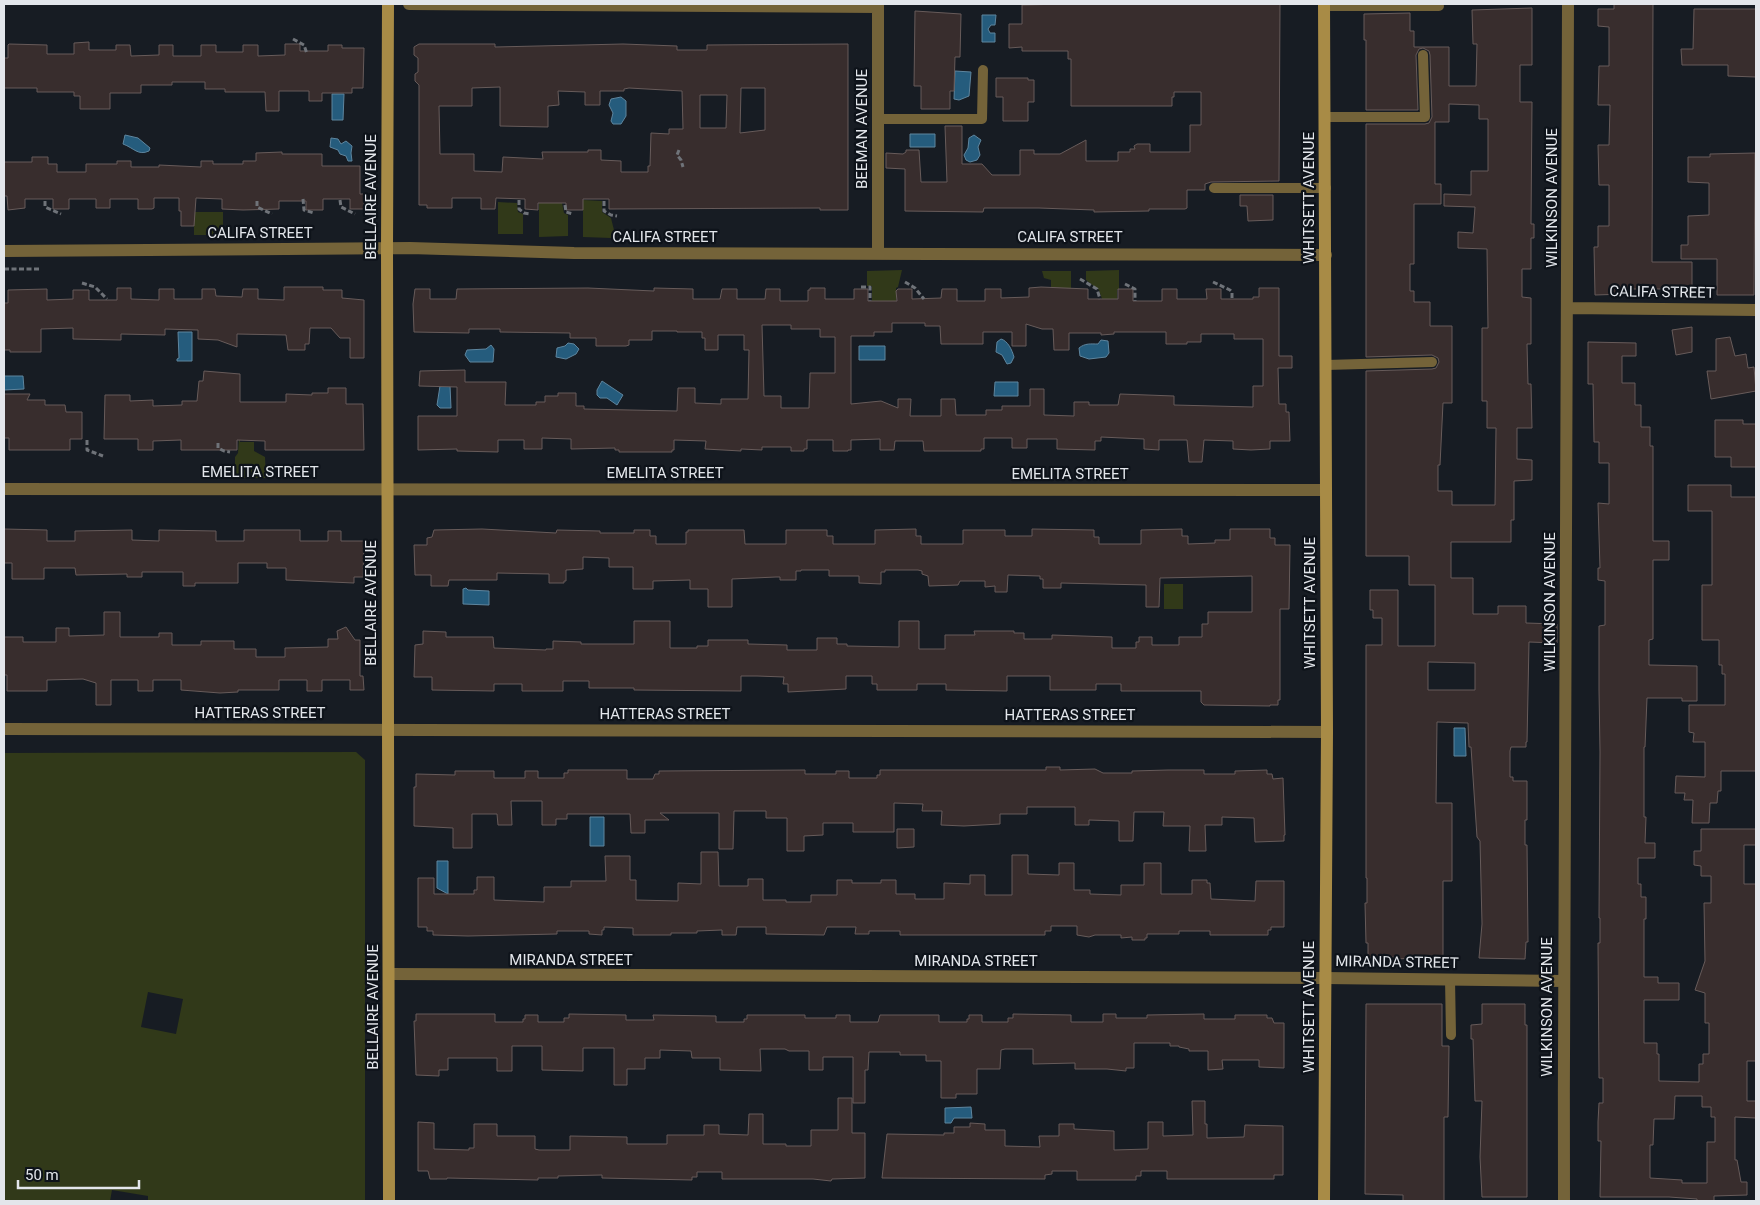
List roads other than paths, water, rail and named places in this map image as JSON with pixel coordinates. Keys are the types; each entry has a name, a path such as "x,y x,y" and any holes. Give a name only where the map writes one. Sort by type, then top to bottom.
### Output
{"main road":[{"name":"BELLAIRE AVENUE","path":"388,4 387,730 390,974 389,1201"},
{"name":"WHITSETT AVENUE","path":"1324,5 1327,732 1324,1201"}],"street":[{"path":"409,4 878,5"},
{"name":"WILKINSON AVENUE","path":"1564,1201 1563,981 1568,308 1568,4"},
{"name":"BEEMAN AVENUE","path":"878,5 878,254"},
{"name":"CALIFA STREET","path":"4,250 387,248 583,253 1326,255"},
{"name":"CALIFA STREET","path":"1568,308 1756,310"},
{"name":"EMELITA STREET","path":"4,489 1326,490"},
{"name":"HATTERAS STREET","path":"4,729 1327,732"},
{"name":"MIRANDA STREET","path":"390,974 1325,978 1563,981"}],"lane":[{"path":"1324,5 1439,6"},
{"path":"1325,118 1425,117 1423,55"},
{"path":"878,119 982,119 983,70"},
{"path":"1214,188 1326,188"},
{"path":"1326,365 1432,362"},
{"path":"1450,979 1451,1034"}],"water":[{"path":"982,15 996,15 995,25 991,25 988,29 990,33 995,33 995,42 982,42"},
{"path":"955,71 971,72 969,96 959,100 954,99"},
{"path":"332,94 344,94 343,120 332,120"},
{"path":"621,97 626,101 626,116 621,124 613,124 611,121 613,113 609,105 611,99"},
{"path":"910,134 935,134 935,147 910,147"},
{"path":"125,135 138,138 150,148 149,151 142,153 123,144"},
{"path":"974,135 981,140 978,147 980,155 977,160 970,162 966,160 964,155 968,148 969,138"},
{"path":"331,138 338,139 341,144 346,141 352,146 352,161 348,161 346,156 330,147"},
{"path":"178,332 192,332 192,361 177,361 179,358"},
{"path":"1001,339 1008,344 1012,352 1014,357 1011,363 1007,364 1002,355 996,352 997,342"},
{"path":"1101,340 1108,341 1109,353 1106,357 1089,359 1080,356 1079,348 1081,346 1098,344"},
{"path":"568,343 574,344 579,349 576,354 566,359 556,357 557,348"},
{"path":"491,345 494,349 493,362 470,362 465,355 467,350 486,349"},
{"path":"859,346 885,346 885,360 859,360"},
{"path":"4,376 23,376 24,389 4,390"},
{"path":"602,381 623,395 617,405 607,398 600,398 597,395 597,390"},
{"path":"995,382 1018,382 1018,396 994,396"},
{"path":"440,386 450,386 451,408 440,408 437,405"},
{"path":"466,588 468,590 489,591 489,605 463,604 463,589"},
{"path":"1454,728 1465,728 1466,756 1454,756"},
{"path":"590,817 604,817 604,846 590,846"},
{"path":"437,861 448,861 448,894 437,888"},
{"path":"971,1107 972,1118 954,1118 951,1123 945,1123 945,1108"}]}
